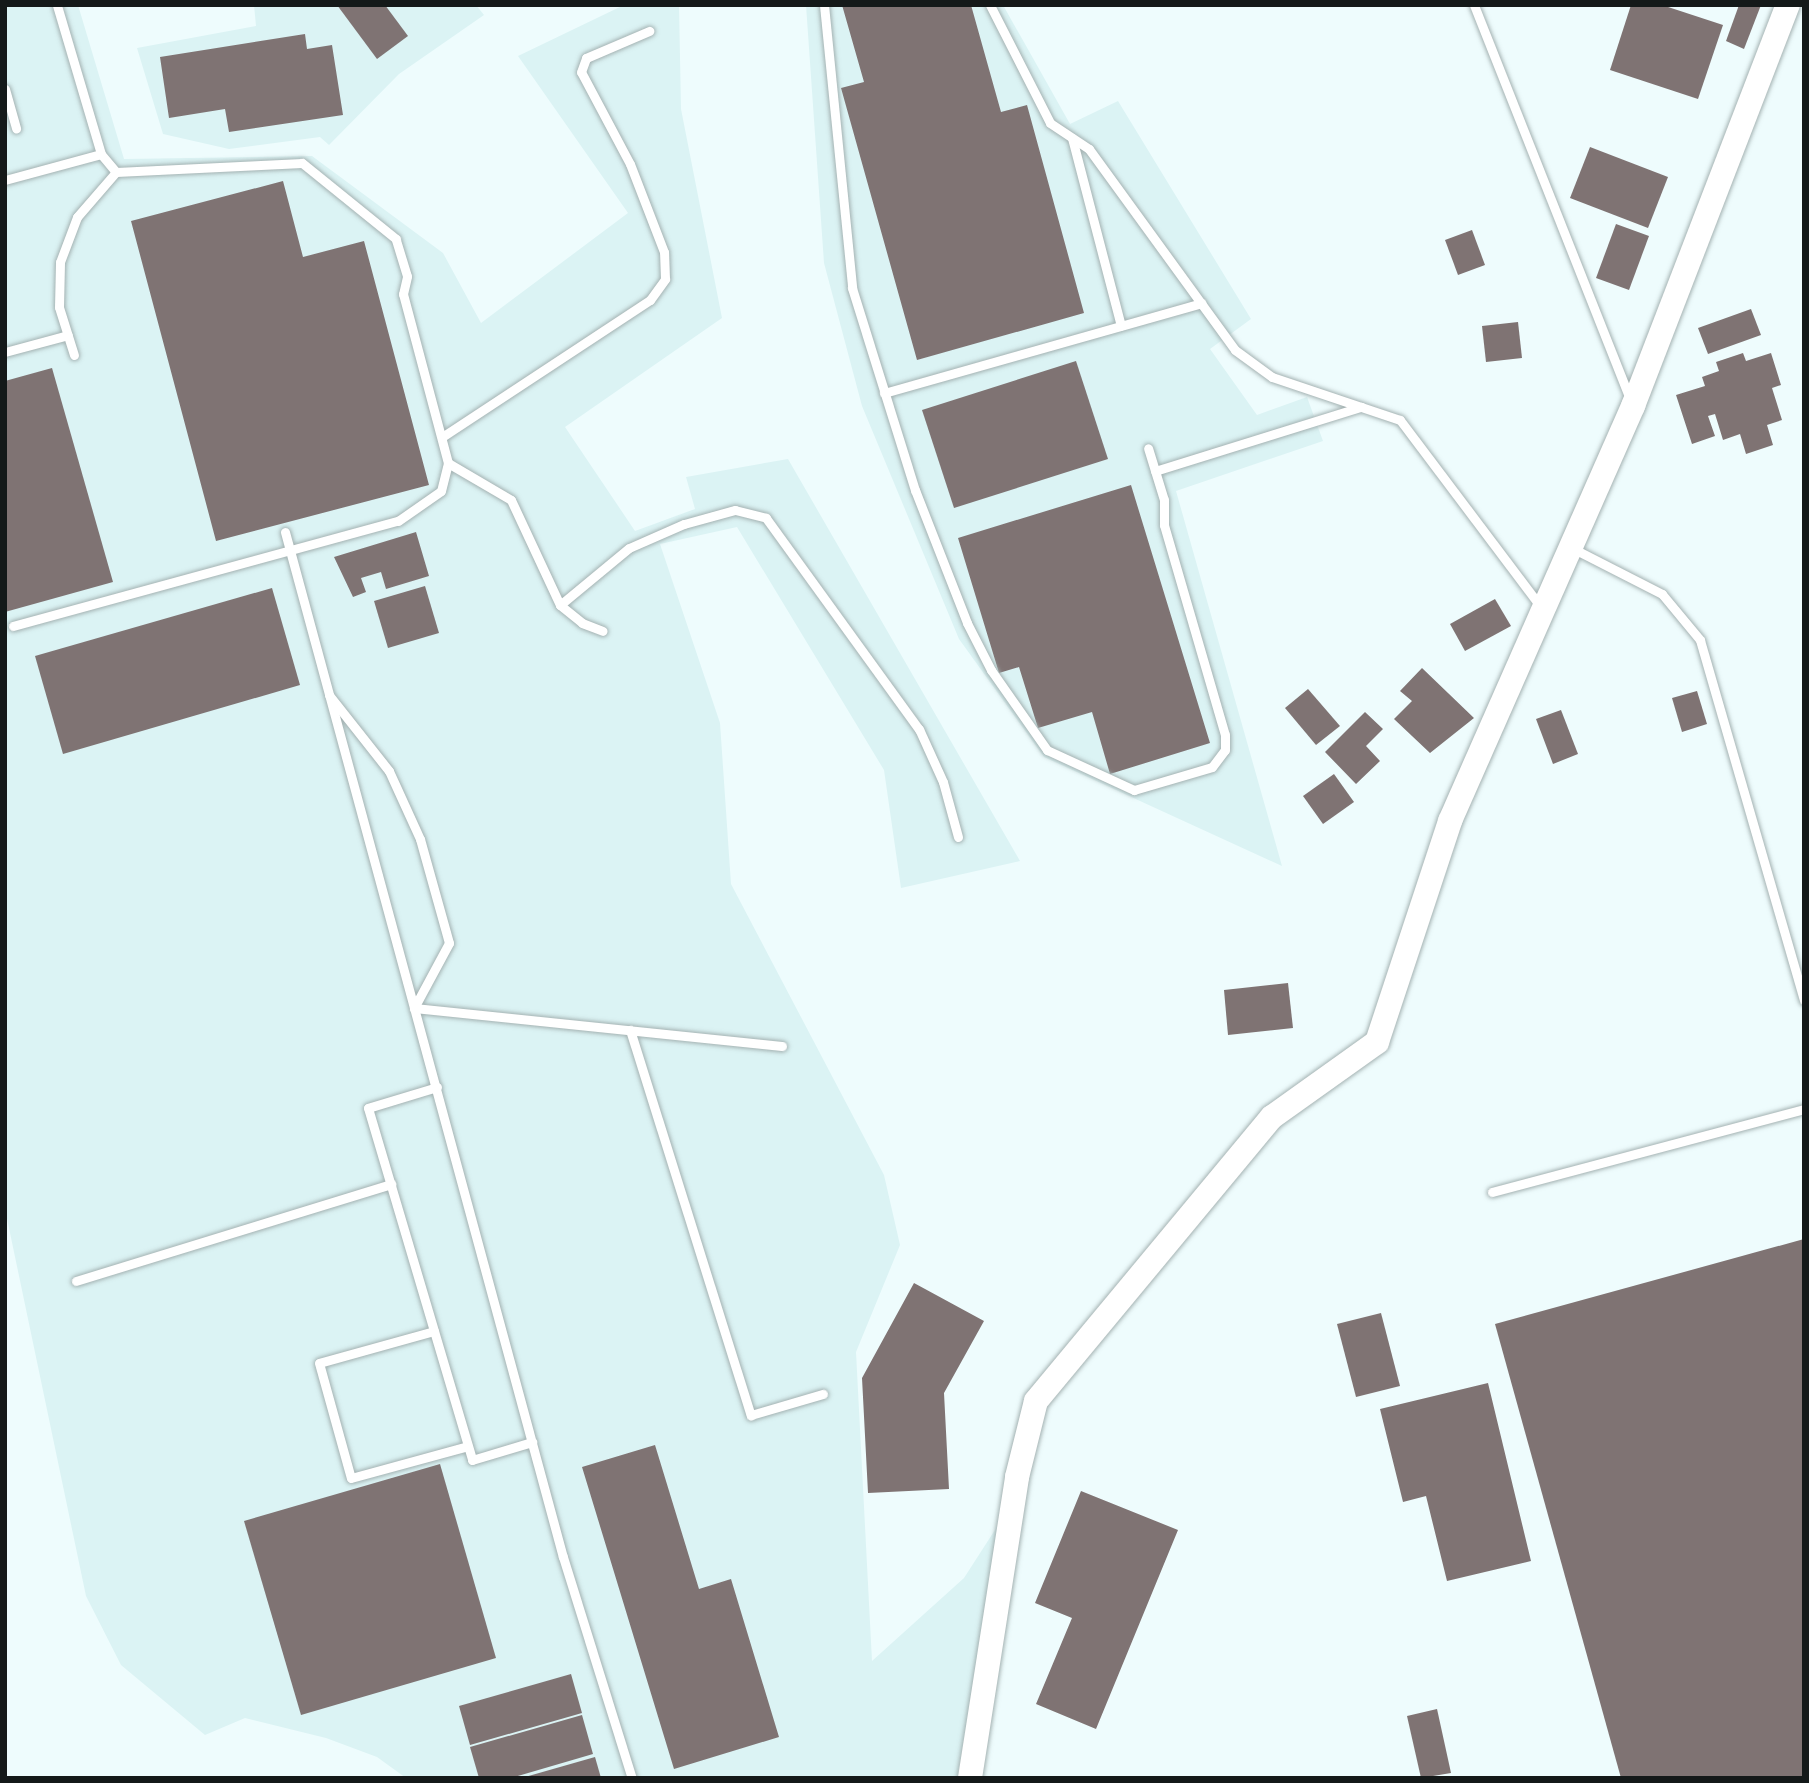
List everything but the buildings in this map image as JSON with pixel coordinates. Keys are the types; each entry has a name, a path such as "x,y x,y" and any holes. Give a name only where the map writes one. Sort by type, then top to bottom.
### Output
{"street":[{"path":"970,1778 1017,1477 1036,1401 1272,1117 1377,1042 1450,821 1541,607 1633,406 1788,5"}],"lane":[{"path":"57,5 101,154 116,172"},
{"path":"824,5 852,288 920,502 991,670 1047,750 1134,790 1212,767 1225,750 1225,735 1164,525 1164,500 1148,448"},
{"path":"990,5 1051,123 1089,149 1235,350 1272,377 1400,420 1541,607"},
{"path":"1474,5 1633,406"},
{"path":"442,437 649,300 665,279 664,252 630,164 581,72 586,58 649,31"},
{"path":"5,89 16,128"},
{"path":"1072,138 1121,326"},
{"path":"5,180 101,154"},
{"path":"13,626 290,551 417,513 441,491 448,463 402,294 407,276 396,239 302,163 116,172 77,217 60,262 59,307 74,355"},
{"path":"884,393 1201,303"},
{"path":"5,352 68,335"},
{"path":"1155,471 1362,407"},
{"path":"448,463 511,500 560,605 582,623 603,631"},
{"path":"560,605 629,548 684,524 735,510 766,517 919,729 943,782 958,837"},
{"path":"285,532 532,1442 632,1778"},
{"path":"1569,546 1662,594 1700,640 1804,1000"},
{"path":"326,690 389,771 420,839 449,943 414,1008"},
{"path":"414,1008 782,1046"},
{"path":"630,1030 751,1415 823,1394"},
{"path":"437,1087 368,1108 472,1460 532,1442"},
{"path":"1492,1192 1804,1109"},
{"path":"76,1281 391,1184"},
{"path":"434,1332 319,1363 351,1478 468,1446"}],"shaded area":[{"path":"5,5 78,5 124,159 312,156 443,253 481,323 628,213 518,56 624,5 679,5 681,109 722,318 565,427 635,531 695,509 686,477 788,459 1020,861 901,888 884,770 737,527 660,544 720,723 731,884 884,1175 900,1245 856,1352 872,1661 964,1578 1002,1519 957,1778 406,1778 377,1757 326,1738 245,1718 205,1735 121,1665 86,1596 5,1209"},
{"path":"254,5 476,5 484,15 399,74 329,145 320,137 229,149 163,134 137,48 256,26"},
{"path":"806,5 1003,5 1070,124 1118,101 1251,319 1210,349 1257,415 1307,397 1323,441 1176,491 1282,866 1044,757 959,639 862,406 824,263"}]}
